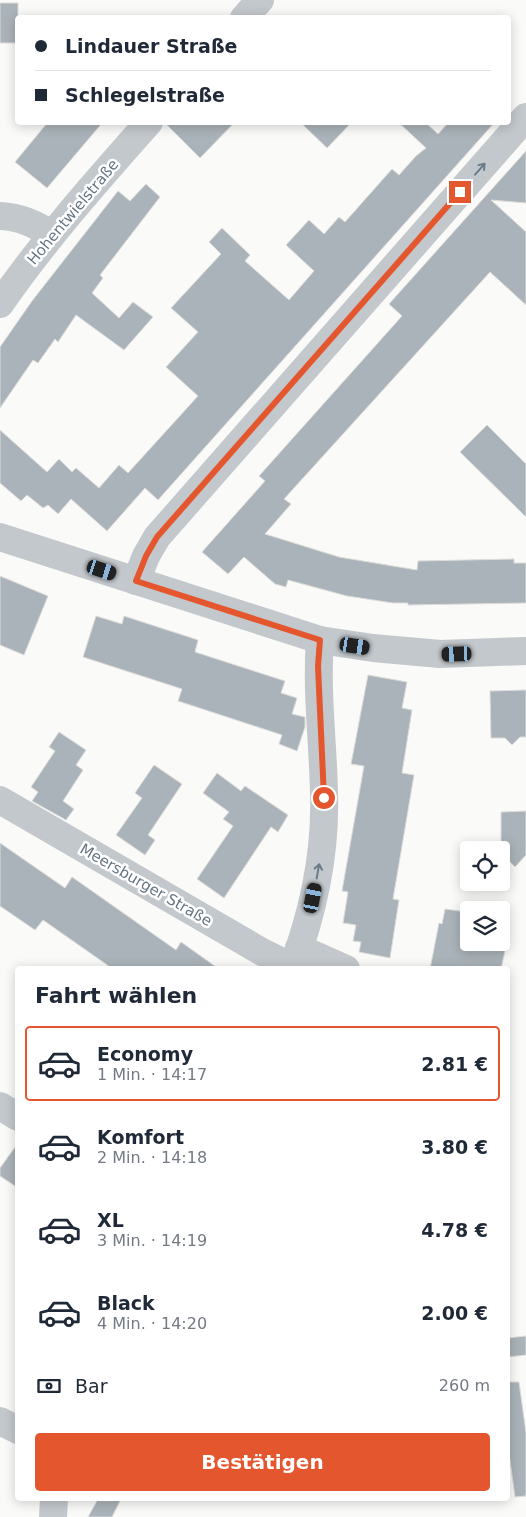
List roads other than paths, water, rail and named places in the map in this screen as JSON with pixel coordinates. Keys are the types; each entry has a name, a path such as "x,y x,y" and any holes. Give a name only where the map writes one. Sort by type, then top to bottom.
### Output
{"street":[{"path":"247,15 260,0"},
{"path":"136,581 146,556 157,537 526,117"},
{"name":"Hohentwielstraße","path":"0,304 52,234 146,125"},
{"path":"0,216 13,216 30,222 52,234"},
{"path":"0,537 320,640 373,648 440,654 526,651"},
{"path":"295,961 310,913 323,836 324,794 318,666 320,640"},
{"name":"Meersburger Straße","path":"0,800 262,952 295,961 327,966"},
{"path":"0,1106 15,1115"},
{"path":"0,1421 15,1428"},
{"path":"53,1517 54,1501"}]}
